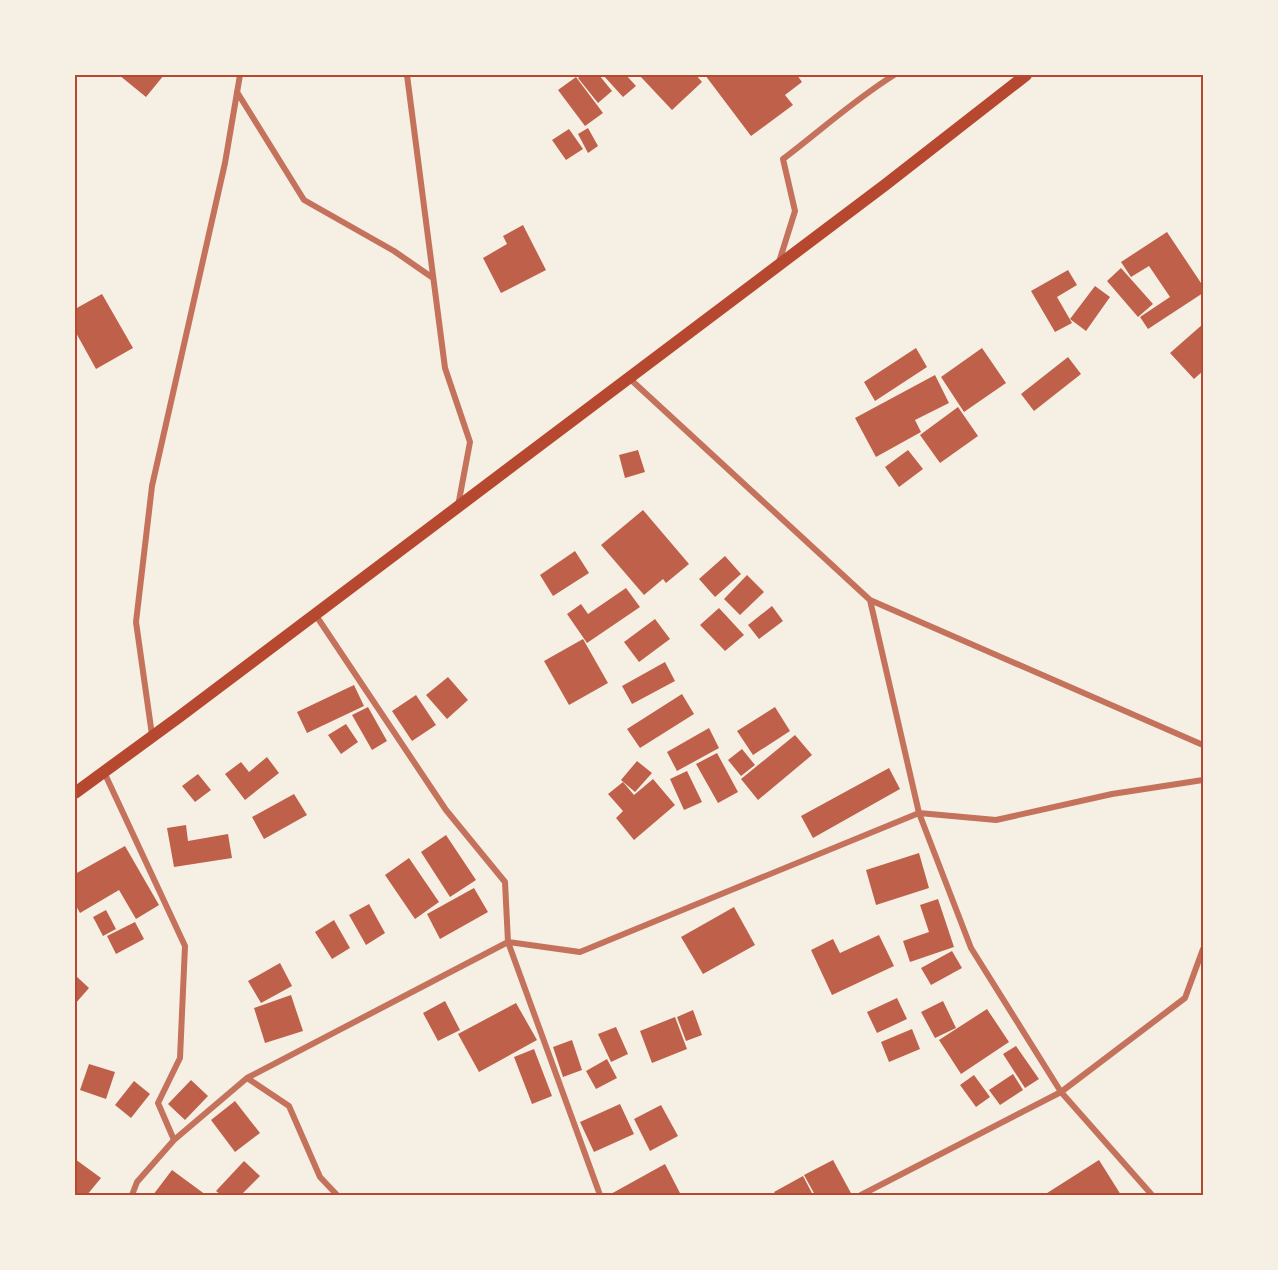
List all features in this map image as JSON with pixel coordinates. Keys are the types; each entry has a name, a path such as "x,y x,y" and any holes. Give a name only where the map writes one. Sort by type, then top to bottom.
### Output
{"main road":[{"path":"75,793 778,265 1026,75"}],"street":[{"path":"152,736 136,622 152,486 225,163 240,75"},
{"path":"407,75 445,368 470,442 458,506"},
{"path":"778,265 795,211 783,159 828,125 864,93 894,75"},
{"path":"237,92 304,200 394,251 433,278"},
{"path":"628,378 870,600 1203,745"},
{"path":"870,600 919,813 971,948 1061,1092 1152,1195"},
{"path":"315,614 446,810 504,882 508,942 600,1195"},
{"path":"104,772 185,946 180,1058 158,1103 174,1140"},
{"path":"132,1195 137,1182 174,1140 247,1078 508,942 580,952 919,813 996,820 1113,794 1203,780"},
{"path":"861,1195 1061,1092 1185,998 1203,949"},
{"path":"247,1078 289,1106 320,1177 337,1195"}],"building":[{"path":"119,75 164,75 146,97"},
{"path":"582,75 599,75 612,91 598,103 578,78"},
{"path":"603,75 626,75 636,86 623,97"},
{"path":"696,75 702,82 672,110 640,76"},
{"path":"705,75 797,75 802,82 785,95 793,105 751,136"},
{"path":"576,77 603,113 585,126 558,90"},
{"path":"588,128 598,146 588,153 578,134"},
{"path":"569,129 583,149 566,160 552,140"},
{"path":"523,225 546,270 501,293 483,258 507,244 503,236"},
{"path":"1167,232 1203,286 1203,293 1148,329 1140,317 1170,297 1149,266 1131,277 1121,262"},
{"path":"1121,268 1153,304 1138,317 1107,281"},
{"path":"1068,270 1077,285 1057,297 1072,323 1055,332 1031,291"},
{"path":"1095,286 1110,297 1086,331 1070,319"},
{"path":"102,294 133,348 96,369 75,331 75,309"},
{"path":"1203,324 1203,371 1194,379 1170,353"},
{"path":"916,348 927,367 875,401 864,382"},
{"path":"982,348 1006,383 964,412 941,377"},
{"path":"1068,357 1081,374 1034,411 1021,394"},
{"path":"935,375 949,403 915,420 921,432 876,457 855,418"},
{"path":"958,407 978,436 940,463 920,435"},
{"path":"638,450 645,472 625,478 619,455"},
{"path":"908,450 923,469 899,487 885,467"},
{"path":"643,510 689,564 666,583 663,579 644,595 601,545"},
{"path":"575,551 589,573 553,596 540,575"},
{"path":"725,556 741,574 715,597 699,579"},
{"path":"747,575 764,592 740,615 724,599"},
{"path":"626,588 640,607 587,643 567,614 581,604 588,614"},
{"path":"772,606 783,621 759,639 748,625"},
{"path":"719,608 744,635 725,651 700,625"},
{"path":"655,619 670,639 639,662 624,642"},
{"path":"583,639 608,683 569,705 544,661"},
{"path":"665,662 675,681 632,704 622,686"},
{"path":"448,677 468,700 447,719 426,695"},
{"path":"354,685 364,706 307,733 297,712"},
{"path":"682,694 694,714 640,748 627,729"},
{"path":"416,695 436,725 412,741 392,711"},
{"path":"368,707 387,741 372,750 352,715"},
{"path":"775,707 790,731 753,755 737,731"},
{"path":"346,724 358,742 341,754 328,735"},
{"path":"709,728 719,748 677,771 667,752"},
{"path":"795,735 812,755 758,800 741,779"},
{"path":"742,749 755,765 741,776 728,760"},
{"path":"717,753 738,792 718,803 696,764"},
{"path":"267,757 279,773 245,800 225,774 241,762 249,772"},
{"path":"637,761 652,773 635,792 621,780"},
{"path":"889,768 900,789 813,838 801,816"},
{"path":"687,771 702,802 684,810 670,779"},
{"path":"198,774 211,790 195,802 182,786"},
{"path":"653,779 675,805 634,840 616,818 623,811 608,794 623,782 634,795"},
{"path":"294,794 307,815 264,839 252,817"},
{"path":"186,825 188,841 228,834 232,858 174,867 167,828"},
{"path":"446,835 476,880 450,897 421,852"},
{"path":"125,846 159,905 136,919 119,890 80,913 75,904 75,874"},
{"path":"919,853 929,888 876,905 866,870"},
{"path":"409,858 439,902 415,919 385,875"},
{"path":"474,888 488,912 440,939 427,914"},
{"path":"938,899 954,947 910,962 903,941 929,932 920,905"},
{"path":"369,904 385,933 366,945 349,915"},
{"path":"734,907 755,945 703,974 681,937"},
{"path":"106,910 116,929 103,936 93,917"},
{"path":"334,920 350,948 332,959 315,932"},
{"path":"135,922 144,939 116,954 107,936"},
{"path":"879,935 894,966 832,995 811,950 833,939 840,953"},
{"path":"952,951 962,968 931,985 921,968"},
{"path":"280,963 292,986 261,1003 248,981"},
{"path":"75,975 89,988 75,1004"},
{"path":"291,995 303,1031 265,1043 254,1008"},
{"path":"897,998 907,1019 877,1033 867,1012"},
{"path":"445,1001 460,1030 438,1041 423,1013"},
{"path":"943,1001 956,1028 935,1038 921,1012"},
{"path":"516,1003 537,1040 479,1072 458,1034"},
{"path":"987,1009 1009,1042 961,1074 939,1040"},
{"path":"693,1010 702,1035 686,1041 677,1017"},
{"path":"675,1017 687,1049 652,1063 640,1031"},
{"path":"616,1027 628,1054 611,1062 598,1034"},
{"path":"912,1029 920,1049 889,1062 881,1042"},
{"path":"572,1040 582,1070 563,1077 553,1047"},
{"path":"1016,1046 1039,1079 1025,1088 1003,1054"},
{"path":"534,1049 552,1096 532,1104 514,1057"},
{"path":"607,1059 617,1078 596,1089 586,1071"},
{"path":"89,1064 115,1072 106,1099 80,1090"},
{"path":"1013,1074 1023,1090 1000,1105 989,1090"},
{"path":"974,1075 990,1097 976,1107 960,1085"},
{"path":"191,1080 208,1096 185,1120 168,1104"},
{"path":"134,1081 150,1094 131,1118 115,1105"},
{"path":"235,1101 260,1133 235,1152 211,1120"},
{"path":"620,1104 634,1134 594,1152 580,1122"},
{"path":"661,1105 678,1136 650,1151 634,1119"},
{"path":"75,1159 101,1178 87,1195 75,1195"},
{"path":"833,1160 852,1195 815,1195 804,1175"},
{"path":"1099,1160 1121,1195 1044,1195"},
{"path":"244,1161 260,1176 241,1195 221,1195 216,1191"},
{"path":"665,1164 681,1195 609,1195"},
{"path":"172,1170 206,1195 153,1195"},
{"path":"803,1176 813,1195 776,1195 774,1192"}]}
